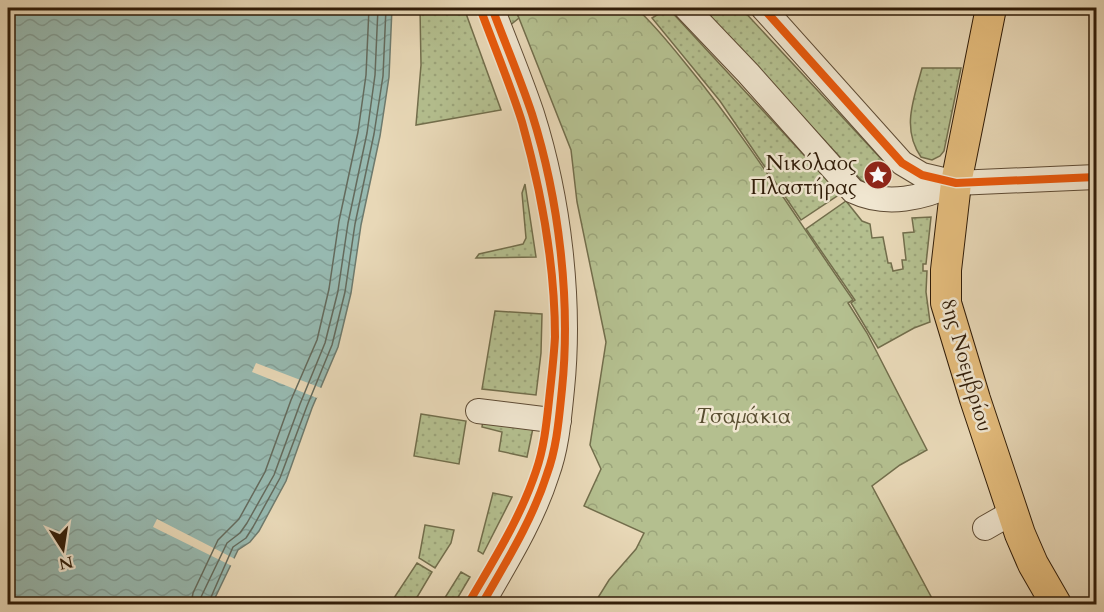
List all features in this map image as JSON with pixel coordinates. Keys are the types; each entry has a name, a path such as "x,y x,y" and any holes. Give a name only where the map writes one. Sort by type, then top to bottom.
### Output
{"main road":[{"name":"8ης Νοεμβρίου","path":"991,8 956,183 946,270 946,303 1013,512 1033,564 1056,604"}],"street":[{"path":"482,604 521,535 548,472 559,421 566,355 566,314 554,207 543,154 532,116 492,8"},
{"path":"686,8 748,73 853,191 868,198 893,199 933,194 956,183"},
{"path":"763,8 902,163 922,175 956,183 1096,177"},
{"path":"478,411 559,421"},
{"path":"985,528 1013,512"}],"green space":[{"path":"420,8 464,8 501,110 416,125 421,65"},
{"path":"502,8 515,8 519,18 509,26"},
{"name":"Τσαμάκια","path":"515,8 636,8 684,61 754,154 853,300 848,303 867,333 927,450 900,465 872,486 935,604 594,604 609,580 636,549 644,533 584,506 601,469 590,445 606,342 577,202 571,150"},
{"path":"668,8 840,194 801,220 720,101 652,18"},
{"path":"702,8 741,8 885,163 884,178 872,184 862,181"},
{"path":"922,68 961,68 944,151 932,160 921,157 915,146 910,124"},
{"path":"525,184 536,257 476,258 479,254 523,244 526,238 522,193"},
{"path":"846,201 862,221 870,224 872,238 883,237 888,263 891,263 893,271 903,269 902,260 906,260 903,233 914,232 912,218 931,217 926,264 923,264 923,271 927,271 926,292 930,322 878,348 851,303 855,300 806,229"},
{"path":"495,311 542,314 541,353 536,395 482,389"},
{"path":"421,414 466,421 459,464 414,456"},
{"path":"483,420 533,428 527,457 499,451 502,432 482,427"},
{"path":"493,493 512,497 483,554 478,551"},
{"path":"425,525 454,530 451,543 435,568 419,558"},
{"path":"417,563 432,572 413,604 390,604"},
{"path":"461,572 470,577 454,604 441,604"}],"water":[{"path":"8,8 392,8 389,77 380,136 361,225 351,293 338,347 312,408 286,481 259,531 250,542 238,550 212,604 8,604"}],"pier":[{"path":"256,363 324,389 317,398 252,372"},
{"path":"157,519 237,560 234,567 153,527"}],"cycle path":[{"path":"468,604 514,523 536,471 545,431 555,337 550,256 535,174 522,122 480,8"},
{"path":"482,604 526,525 550,464 559,422 565,321 560,250 549,180 532,114 492,8"},
{"path":"763,8 902,163 922,175 956,183 1096,177"}],"place":[{"name":"Νικόλαος Πλαστήρας","path":"878,175"}]}
